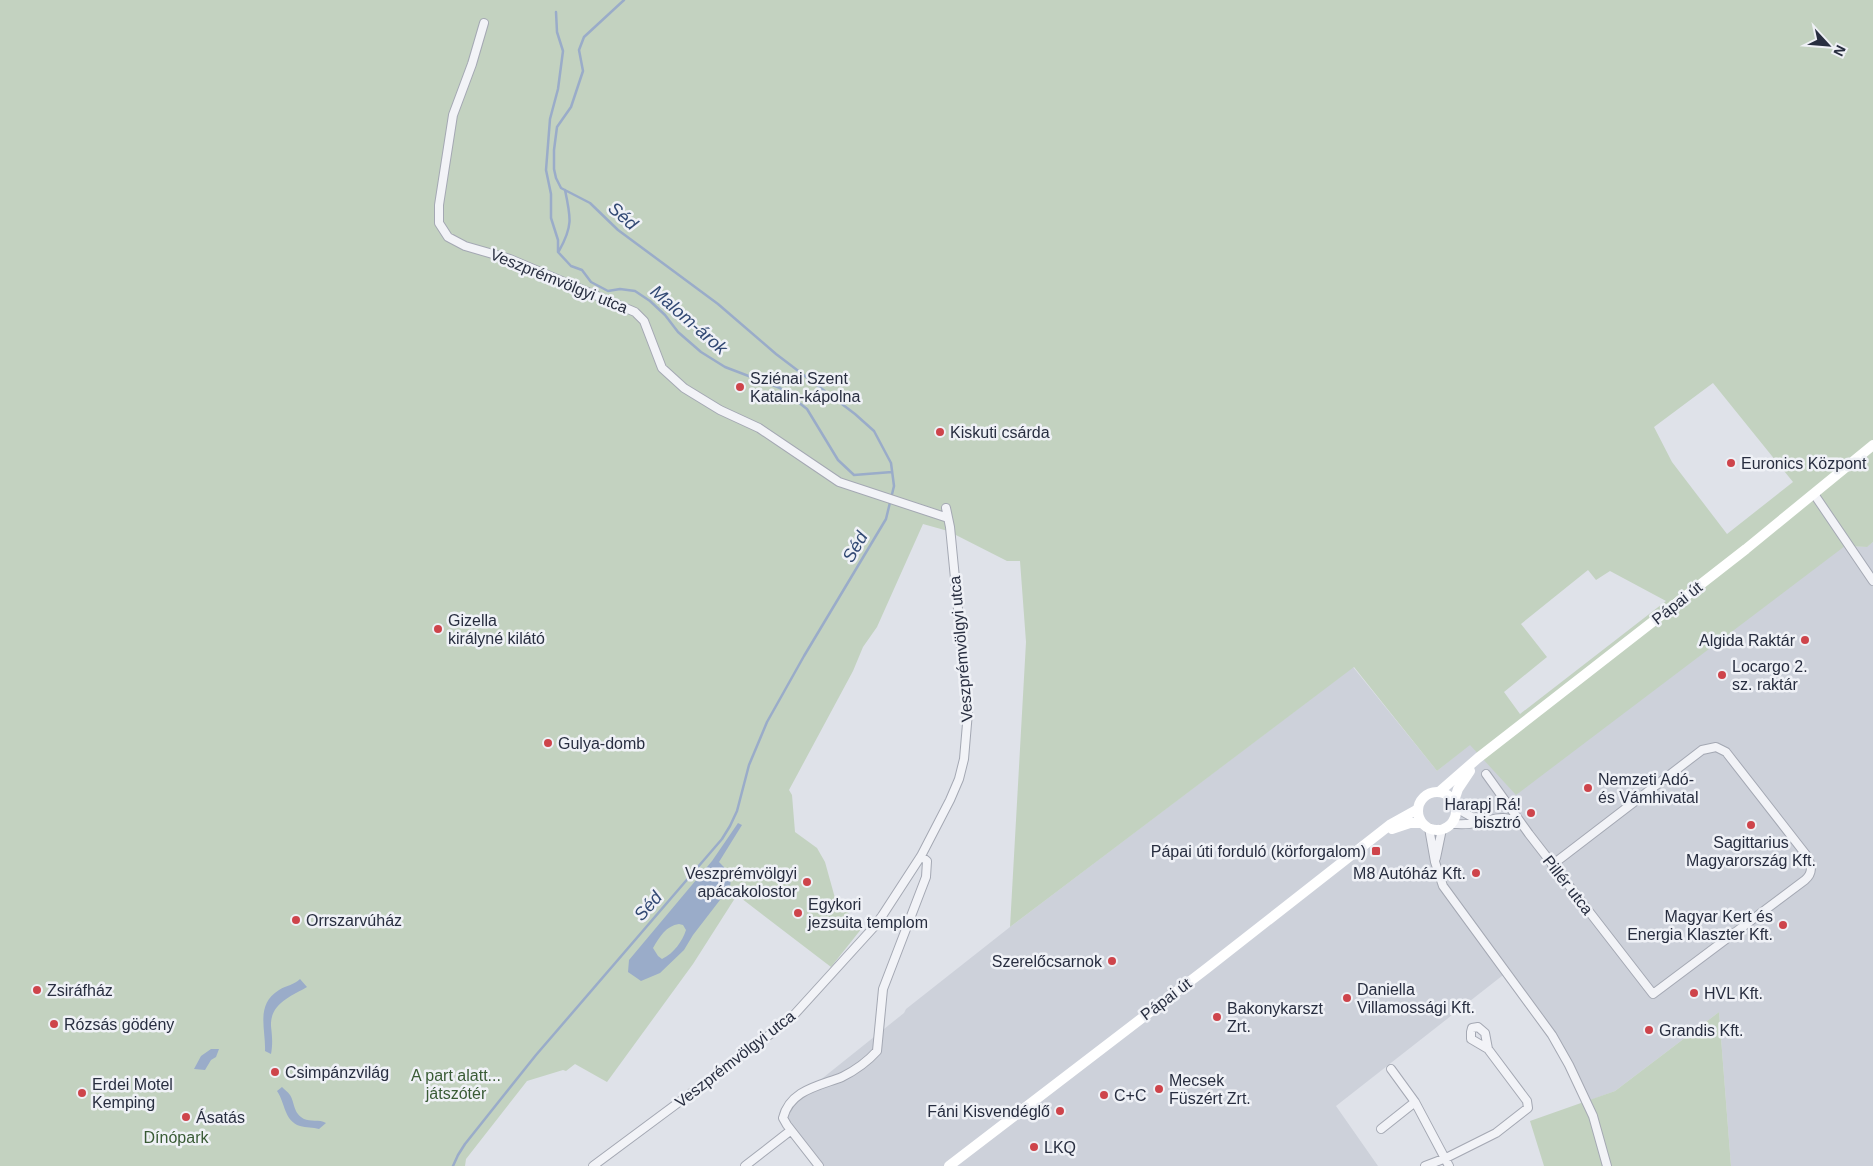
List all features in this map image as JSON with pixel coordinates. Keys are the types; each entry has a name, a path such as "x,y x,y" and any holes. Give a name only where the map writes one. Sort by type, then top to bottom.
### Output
{"main road":[{"name":"Pápai út","path":"1440,792 1478,758 1746,549 1873,445"},
{"name":"Pápai út","path":"1455,804 1458,789 1478,758"},
{"path":"1440,792 1447,794 1455,804 1456,814 1447,826 1426,825 1418,809 1424,796 1430,793 1440,792"},
{"name":"Pápai út","path":"949,1166 1391,824 1418,809"},
{"name":"Pápai út","path":"1382,832 1410,823 1426,825"}],"street":[{"name":"Veszprémvölgyi utca","path":"484,23 453,115 439,205 439,222 448,237 465,246 510,259 634,312 644,321 662,368 684,388 720,410 759,428 839,482 948,518"},
{"path":"1814,494 1873,581"},
{"name":"Veszprémvölgyi utca","path":"593,1166 793,1016 882,916 921,856 944,814 959,779 964,759 968,712 946,508"},
{"name":"Pillér utca","path":"1486,774 1552,865 1653,994 1804,880 1811,872 1808,856 1726,752 1716,747 1702,750 1552,865"},
{"path":"1455,804 1472,817 1509,818 1522,825"},
{"path":"1435,862 1447,826 1476,823 1490,818"},
{"path":"1426,825 1435,862 1447,894 1547,1027 1569,1065 1593,1116 1606,1166"},
{"path":"819,1166 790,1130 783,1118 785,1110 793,1100 812,1086 848,1074 867,1061 877,1051 883,989 926,877 927,861 921,856"},
{"path":"1425,1166 1447,1162 1496,1133 1528,1108 1527,1101 1488,1049"},
{"path":"1391,1069 1414,1102 1447,1162"},
{"path":"1380,1129 1414,1102"},
{"path":"745,1166 790,1130"}],"shaded area":[{"path":"1873,542 1873,1166 1731,1166 1719,1012 1615,1091 1588,1101 1570,1064 1507,972 1336,1106 1378,1166 824,1166 779,1113 1010,927 1353,667 1437,771 1470,744 1845,546 1866,547"}],"green space":[{"path":"0,0 1873,0 1873,542 1867,547 1845,546 1516,795 1470,745 1437,771 1354,667 1010,927 1026,642 1020,561 1007,561 948,531 923,524 877,627 863,647 853,671 789,790 792,795 795,832 817,848 825,862 835,898 862,928 831,967 737,895 693,964 607,1082 575,1064 566,1071 563,1070 527,1081 466,1159 465,1166 0,1166","holes":["1713,383 1793,482 1727,534 1672,462 1654,427","1588,570 1596,580 1610,571 1666,601 1520,714 1504,692 1547,657 1521,624"]},
{"path":"1719,1012 1731,1166 1544,1166 1530,1121 1615,1091"}],"water":[{"path":"738,823 742,825 719,862 728,873 730,887 693,935 684,950 660,973 641,981 628,972 629,960 712,861","holes":["679,924 683,925 686,930 680,943 670,954 662,959 653,948 664,932 670,927"]},
{"path":"300,979 307,987 283,1001 274,1011 271,1026 271,1054 265,1051 264,1010 272,996"},
{"path":"211,1049 219,1049 216,1057 211,1060 205,1070 194,1069 201,1056"},
{"path":"282,1087 292,1098 300,1117 306,1120 326,1123 319,1129 302,1127 295,1124 288,1116 277,1091"}],"waterway":[{"name":"Séd","path":"453,1166 465,1144 536,1055 722,839 737,811 749,765 767,722 886,519 894,486 891,463 874,431 855,414 776,354 718,304 618,230 590,203 561,188 554,169 554,150 557,127 571,107 583,71 579,50 584,37 624,0"},
{"name":"Malom-árok","path":"556,12 557,32 563,51 558,89 550,119 546,170 551,194 551,218 558,240 558,252 571,266 582,270 591,282 608,291 620,289 635,291 650,301 665,315 678,332 701,352 725,367 780,388 807,409 838,460 854,475 892,472"},
{"name":"Malom-árok","path":"559,251 567,235 570,222 565,190"}],"place":[{"name":"Sziénai Szent Katalin-kápolna","path":"740,387"},
{"name":"Kiskuti csárda","path":"940,432"},
{"name":"Euronics Központ","path":"1731,463"},
{"name":"Gizella királyné kilátó","path":"438,629"},
{"name":"Algida Raktár","path":"1805,640"},
{"name":"Locargo 2. sz. raktár","path":"1722,675"},
{"name":"Gulya-domb","path":"548,743"},
{"name":"Nemzeti Adó- és Vámhivatal","path":"1588,788"},
{"name":"Harapj Rá! bisztró","path":"1531,813"},
{"name":"Sagittarius Magyarország Kft.","path":"1751,825"},
{"name":"Pápai úti forduló (körforgalom)","path":"1376,851"},
{"name":"M8 Autóház Kft.","path":"1476,873"},
{"name":"Veszprémvölgyi apácakolostor","path":"807,882"},
{"name":"Egykori jezsuita templom","path":"798,913"},
{"name":"Orrszarvúház","path":"296,920"},
{"name":"Magyar Kert és Energia Klaszter Kft.","path":"1783,925"},
{"name":"Szerelőcsarnok","path":"1112,961"},
{"name":"Zsiráfház","path":"37,990"},
{"name":"HVL Kft.","path":"1694,993"},
{"name":"Daniella Villamossági Kft.","path":"1347,998"},
{"name":"Bakonykarszt Zrt.","path":"1217,1017"},
{"name":"Rózsás gödény","path":"54,1024"},
{"name":"Grandis Kft.","path":"1649,1030"},
{"name":"Csimpánzvilág","path":"275,1072"},
{"name":"Mecsek Füszért Zrt.","path":"1159,1089"},
{"name":"Erdei Motel Kemping","path":"82,1093"},
{"name":"C+C","path":"1104,1095"},
{"name":"Fáni Kisvendéglő","path":"1060,1111"},
{"name":"Ásatás","path":"186,1117"},
{"name":"LKQ","path":"1034,1147"}],"park label":[{"name":"A part alatt... játszótér","path":"456,1084"},
{"name":"Dínópark","path":"176,1137"}]}
